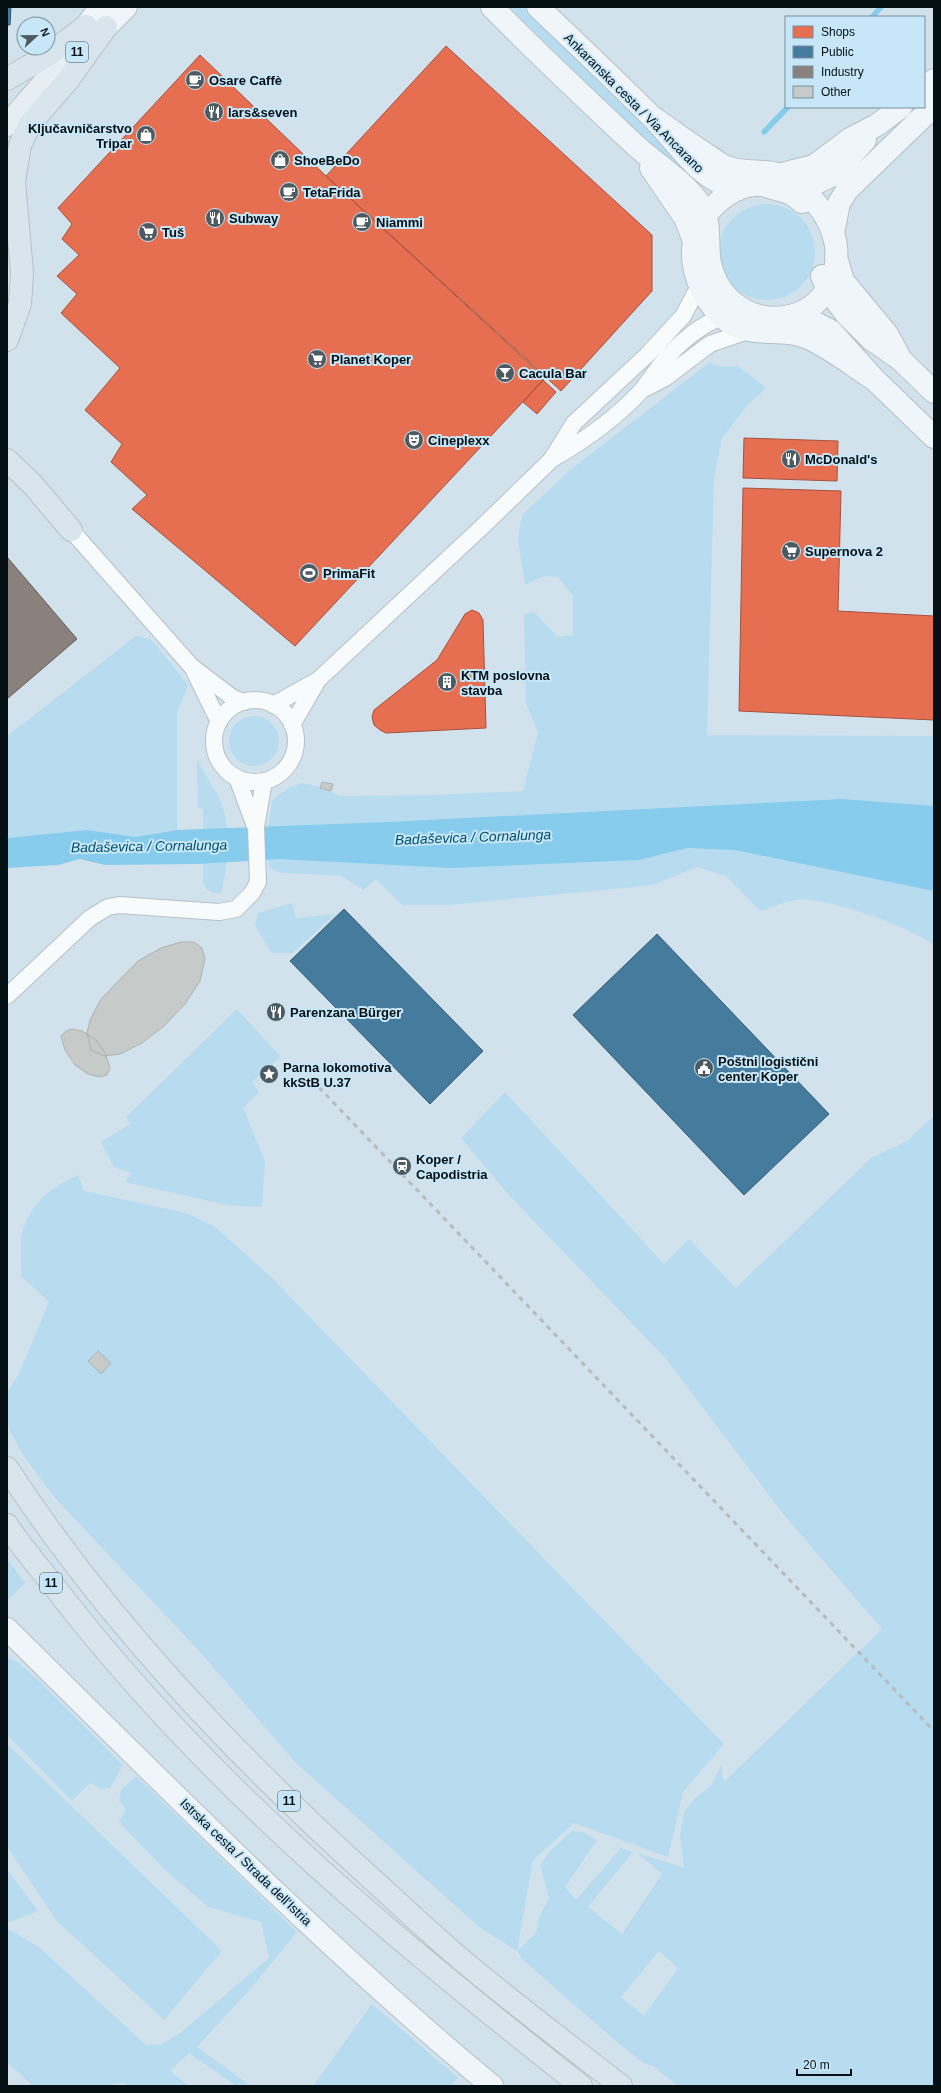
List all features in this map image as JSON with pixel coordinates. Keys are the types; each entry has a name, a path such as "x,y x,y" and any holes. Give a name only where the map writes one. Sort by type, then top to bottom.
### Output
{"highway":[{"path":"7,79 48,55 98,20"},
{"path":"7,340 20,304 22,273 14,181 20,145 30,124 68,80 98,20"},
{"path":"7,460 34,486 71,530"},
{"name":"11","path":"7,1468 37,1513 107,1605 201,1713 318,1831 468,1966 621,2086"},
{"name":"11","path":"7,1525 96,1640 170,1722 287,1839 370,1914 450,1982 581,2086"}],"main road":[{"name":"11","path":"7,124 98,20"}],"street":[{"path":"98,20 126,7"},
{"name":"Ankaranska cesta / Via Ancarano","path":"492,7 636,146 693,196 705,216"},
{"name":"Ankaranska cesta / Via Ancarano","path":"538,7 652,117 692,163 708,178 737,190"},
{"path":"925,88 934,80"},
{"path":"833,233 839,203 847,190 934,106"},
{"path":"652,117 726,167 741,171 782,174 814,166 850,139 877,125 900,108"},
{"path":"798,192 833,175 859,148 877,125"},
{"name":"Ankaranska cesta / Via Ancarano","path":"636,146 680,208 690,227 694,241"},
{"path":"782,174 798,192 820,228 824,253 822,275 828,290 846,314 871,339 901,360 934,392"},
{"path":"748,331 722,316 699,286 694,259 694,241 705,216 717,202 737,190 760,185 798,192 816,202 833,233 836,257 843,281 887,334 901,360"},
{"path":"705,216 710,236 710,266 715,280 725,295 742,310 752,315 765,318 798,314 814,306 828,290 836,257"},
{"path":"273,705 318,680 484,526 551,460 574,423 647,355 683,316 699,286"},
{"path":"551,460 586,440 641,391 669,355 696,330 722,316 742,310"},
{"path":"798,314 830,330 875,380 934,437"},
{"path":"641,391 665,378 710,344 748,331 790,333 807,338 875,380"},
{"path":"71,530 191,666 233,698 244,702 262,701 273,705 284,713 292,725 295,746 289,764 274,777 264,781 250,782 237,778 224,768 216,754 214,738 219,722 229,710 244,702"},
{"path":"191,666 219,722"},
{"path":"292,725 318,680"},
{"path":"237,778 256,827"},
{"path":"7,996 90,918 108,907 127,905 219,912 236,909 252,893 258,882 256,827 264,781"},
{"name":"Istrska cesta / Strada dell'Istria","path":"7,1629 139,1759 371,1981 492,2086"}],"shaded area":[{"path":"509,7 523,7 684,163 676,171"},
{"path":"767,204 785,208 794,212 801,218 807,225 811,234 815,252 811,270 807,279 801,286 794,292 785,296 767,300 749,296 740,292 733,286 727,279 723,270 719,252 723,234 727,225 733,218 740,212 749,208"},
{"path":"710,362 727,367 738,366 766,388 747,406 722,438 714,478 707,735 934,736 934,945 907,930 887,922 845,907 825,902 795,900 760,911 726,876 697,867 654,885 449,905 402,905 376,879 363,890 341,876 282,873 271,869 268,862 267,845 272,800 290,787 302,783 320,787 340,796 435,795 523,791 538,733 526,703 524,614 534,612 558,637 573,635 573,596 558,577 544,576 525,585 518,538 522,515 570,470"},
{"path":"136,636 151,639 188,685 177,713 177,830 135,837 87,830 7,838 7,736"},
{"path":"249,716 259,716 272,723 279,736 279,746 272,759 259,766 249,766 240,762 233,755 229,746 229,736 233,727 240,720"},
{"path":"197,760 216,792 225,816 228,841 226,868 221,893 213,893 206,889 203,882 203,809 198,808"},
{"path":"292,903 296,918 336,914 292,953 272,953 255,926 258,913"},
{"path":"237,1009 281,1057 252,1082 259,1092 243,1108 265,1161 262,1207 227,1205 125,1182 131,1173 114,1167 101,1142 130,1124 126,1117"},
{"path":"505,1092 664,1264 689,1239 736,1288 871,1158 907,1141 934,1116 934,2086 678,2086 653,2066 643,2063 618,2043 523,1960 517,1951 536,1933 539,1918 549,1898 540,1865 549,1852 572,1831 583,1832 597,1840 565,1887 576,1900 621,1848 633,1852 588,1907 622,1934 662,1874 637,1853 684,1868 680,1835 684,1812 695,1798 711,1786 722,1764 722,1777 725,1781 882,1629 784,1515 666,1359 508,1194 461,1138","holes":["659,1951 678,1968 644,2016 621,1997"]},
{"path":"78,1175 84,1191 186,1213 214,1226 271,1277 724,1744 683,1792 668,1857 574,1823 533,1860 517,1951 479,1927 295,1762 200,1652 56,1499 23,1455 9,1429 7,1418 7,1392 19,1374 49,1302 21,1276 21,1240 23,1230 32,1211 44,1196 60,1184"},
{"path":"7,1559 25,1583 7,1600"},
{"path":"8,1658 16,1661 35,1677 123,1765 110,1788 101,1789 90,1783 72,1801 7,1735"},
{"path":"7,1744 222,1951 164,2020 56,1920 7,1847"},
{"path":"136,1776 297,1932 252,1987 197,2047 251,2086 236,2086 189,2053 170,2071 189,2086 127,2086 124,2083 100,2086 33,2086 7,2062 7,1928 40,1948 146,2045 162,2044 180,2033 269,1958 261,1922 208,1907 163,1868 119,1822 126,1809 119,1801 121,1790"},
{"path":"7,1869 38,1911 7,1923"},
{"path":"372,2004 458,2078 451,2086 313,2086"}],"water":[{"name":"Badaševica / Cornalunga","path":"842,799 934,806 934,891 735,850 687,848 639,860 451,868 279,859 197,864 105,865 80,859 58,865 7,868 7,838 87,830 135,837 177,830 388,822"}],"building: Shops":[{"path":"446,46 652,235 652,291 561,391 326,176"},
{"name":"Planet Koper","path":"200,55 326,176 545,378 295,646 132,509 147,495 111,462 122,444 85,410 120,368 61,313 77,294 57,276 79,255 62,239 72,224 58,208"},
{"path":"543,380 556,392 537,414 523,402"},
{"name":"McDonald's","path":"744,438 838,441 837,481 743,478"},
{"name":"Supernova 2","path":"743,488 841,491 838,611 934,616 934,720 739,711"},
{"name":"KTM poslovna stavba","path":"472,610 479,613 483,620 486,728 386,733 380,730 374,725 372,717 374,710 437,660 465,614"}],"building: Public":[{"path":"7,7 11,7 10,25 7,25"},
{"path":"344,909 483,1051 430,1104 290,961"},
{"name":"Poštni logistični center Koper","path":"657,934 829,1114 744,1195 573,1015"}],"building: Industry":[{"path":"7,557 77,639 7,699"}],"building: Other":[{"path":"322,782 333,784 331,791 320,788"},
{"path":"181,942 194,942 202,948 205,959 200,981 185,1004 164,1026 142,1043 120,1054 104,1056 91,1050 87,1033 90,1020 101,999 138,961 161,948"},
{"path":"72,1029 82,1031 96,1040 105,1053 110,1068 107,1075 99,1077 88,1074 75,1065 65,1050 61,1036 66,1031"},
{"path":"98,1351 111,1363 101,1374 88,1361"}],"waterway":[{"path":"873,16 881,7"},
{"path":"764,132 787,108"}],"railway":[{"path":"312,1080 934,1731"}],"place":[{"name":"Osare Caffè","path":"195,80"},
{"name":"lars&seven","path":"214,112"},
{"name":"Ključavničarstvo Tripar","path":"146,135"},
{"name":"ShoeBeDo","path":"280,160"},
{"name":"TetaFrida","path":"289,192"},
{"name":"Subway","path":"215,218"},
{"name":"Niammi","path":"362,222"},
{"name":"Tuš","path":"148,232"},
{"name":"Planet Koper","path":"317,359"},
{"name":"Cacula Bar","path":"505,373"},
{"name":"Cineplexx","path":"414,440"},
{"name":"McDonald's","path":"791,459"},
{"name":"Supernova 2","path":"791,551"},
{"name":"PrimaFit","path":"309,573"},
{"name":"KTM poslovna stavba","path":"447,682"},
{"name":"Parenzana Bürger","path":"276,1012"},
{"name":"Poštni logistični center Koper","path":"704,1068"},
{"name":"Parna lokomotiva kkStB U.37","path":"269,1074"},
{"name":"Koper / Capodistria","path":"402,1166"}]}
